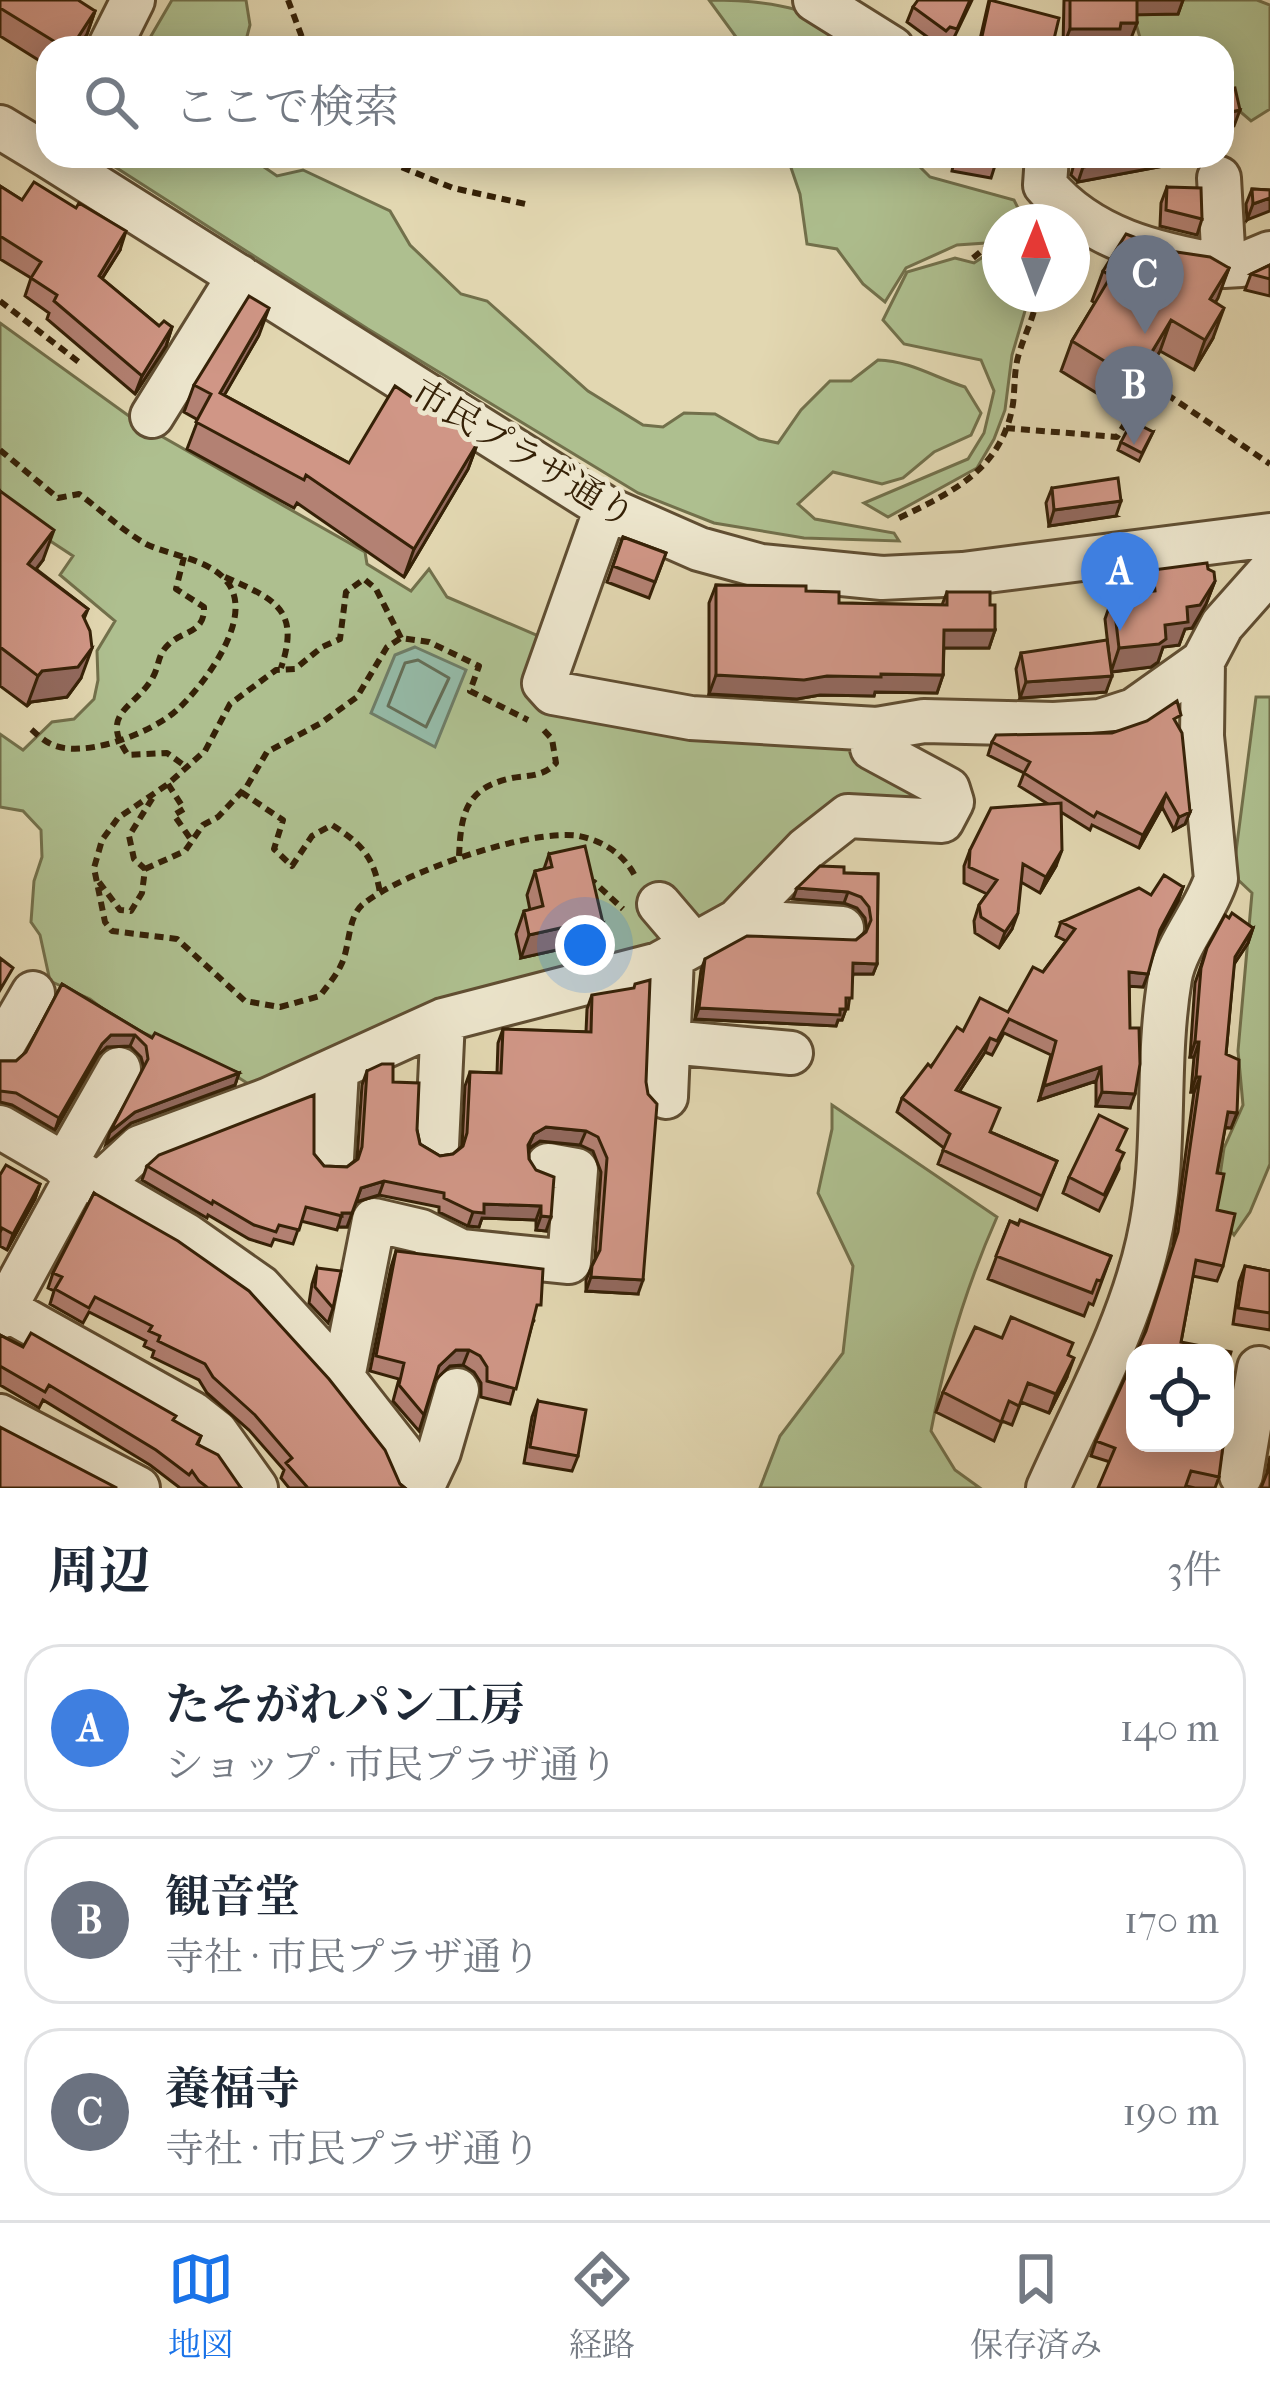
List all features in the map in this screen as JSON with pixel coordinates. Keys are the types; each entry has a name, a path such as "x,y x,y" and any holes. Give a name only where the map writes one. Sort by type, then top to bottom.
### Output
{"street":[{"path":"115,36 133,0"},
{"path":"814,0 872,36"},
{"name":"市民プラザ通り","path":"0,127 36,148"},
{"name":"市民プラザ通り","path":"68,168 606,508 699,549 761,566 882,578 963,574 1270,536"},
{"path":"1046,168 1045,184 1067,212 1112,236 1224,266 1241,265 1270,253"},
{"path":"1219,178 1224,266"},
{"path":"152,416 239,276"},
{"path":"606,508 544,683 554,693 691,718 877,729 925,721 1100,721 1134,710 1202,661 1222,625 1270,571"},
{"path":"1048,1488 1124,1313 1147,1249 1160,1186 1171,971 1209,902 1216,879 1202,736 1202,661"},
{"path":"80,1175 337,1070 443,1020 658,964 737,921 806,849 848,816 943,821 952,802 948,788 872,748 877,729"},
{"path":"649,895 683,951 666,1097"},
{"path":"737,921 842,928"},
{"path":"0,1050 33,993"},
{"path":"437,1145 443,1020"},
{"path":"669,1042 791,1053"},
{"path":"119,1069 80,1175 2,1310 192,1412 217,1432 256,1488"},
{"path":"332,1158 337,1070"},
{"path":"0,1127 186,1235 260,1287 343,1378 401,1452 420,1488"},
{"path":"343,1378 374,1220 421,1231 461,1251 569,1262 578,1169"},
{"path":"1237,1452 1255,1367"},
{"path":"420,1488 439,1452 457,1390"},
{"path":"0,1416 138,1488"}],"path":[{"path":"288,0 302,36"},
{"path":"404,168 453,188 530,205"},
{"path":"973,258 982,251"},
{"path":"0,301 80,363"},
{"path":"899,518 959,489 985,467 1006,428 1018,356 1036,312"},
{"path":"1006,428 1118,437 1150,383 1270,464"},
{"path":"0,450 58,498 80,494 146,543 278,605 289,623 281,668 230,704 205,751 118,818 102,840 94,868 105,922 112,931 177,939 245,1001 280,1006 320,996 341,965 357,909 459,856 574,835 604,843 629,865 649,895"},
{"path":"184,557 176,589 204,607 206,615 196,631 173,639 158,656 154,676 119,716 117,739 128,755 167,753 184,766"},
{"path":"27,726 50,744 90,749 142,732 175,712 210,671 230,637 236,618 232,587 221,575"},
{"path":"281,668 295,669 322,646 340,639 346,592 364,579 376,589 400,638"},
{"path":"146,869 185,851 202,825 218,817 241,793 267,752 321,723 356,697 387,647 400,638 429,641 479,666 470,691 541,727 552,739 556,764 549,771 490,785 470,800 460,824 459,856"},
{"path":"168,784 184,809 174,815 192,841"},
{"path":"146,869 134,859 130,836 157,790"},
{"path":"241,793 283,820 274,849 292,866 312,836 332,825 364,845 380,893"},
{"path":"94,868 102,889 120,910 130,911 142,893 146,869"}],"shaded area":[{"path":"172,0 246,0 247,36 151,36"},
{"path":"709,0 797,10 855,36 735,36"},
{"path":"1129,0 1257,0 1270,5 1270,109 1251,121 1234,106 1234,36 1140,36"},
{"path":"117,168 265,168 277,176 303,170 390,211 410,245 461,294 487,301 588,391 643,425 663,427 684,413 715,414 759,439 778,443 830,381 851,381 878,360 911,366 965,387 981,413 971,435 934,452 903,478 882,484 833,472 798,504 815,519 894,533 899,541 804,538 714,523 638,493 368,329"},
{"path":"791,168 921,168 930,177 1016,204 982,204 982,243 957,245 906,268 885,302 863,284 837,249 807,244"},
{"path":"955,258 974,263 982,258 982,312 1025,312 1012,355 1005,410 977,468 888,517 864,503 968,459 984,433 994,391 981,360 904,344 883,320 907,272"},
{"path":"0,323 140,424 365,552 367,564 411,591 429,569 447,597 548,640 534,681 917,741 935,810 802,844 657,959 261,1092 222,1067 123,1024 90,999 50,981 40,935 31,922 34,881 42,857 41,830 23,811 0,807 0,734 23,750 52,722 74,719 94,699 97,651 115,621 60,575 73,556 0,508"},
{"path":"1256,697 1270,697 1270,1164 1250,1212 1234,1235 1215,1210 1224,1148 1243,1105 1238,1051 1252,893 1233,875"},
{"path":"832,1105 997,1217 958,1322 931,1431 955,1470 980,1488 760,1488 780,1436 843,1353 853,1266 818,1193 832,1129"}],"water":[{"path":"415,647 466,670 435,747 371,713 395,655"}],"building":[{"path":"0,0 78,0 95,11 79,36 46,36 0,8"},
{"path":"918,0 970,0 957,29 946,31 913,7"},
{"path":"990,0 1059,18 1055,36 982,36"},
{"path":"1070,0 1137,0 1137,23 1121,23 1120,29 1070,29"},
{"path":"34,182 126,231 99,276 159,326 164,321 172,327 142,376 54,301 57,295 31,278 41,262 0,236 0,186 22,200"},
{"path":"1167,187 1201,188 1202,219 1166,210"},
{"path":"1252,189 1270,190 1270,198 1253,204"},
{"path":"1126,234 1170,251 1210,257 1229,268 1210,299 1224,308 1205,340 1171,320 1135,380 1072,341 1111,276 1103,271"},
{"path":"1270,265 1270,279 1251,274"},
{"path":"249,296 269,308 220,393 349,463 395,386 478,442 414,549 306,475 304,480 196,422 211,394 194,385"},
{"path":"1132,421 1153,432 1142,453 1121,442"},
{"path":"1118,478 1121,501 1054,510 1052,488"},
{"path":"0,491 54,530 28,564 88,609 83,616 92,648 78,667 42,671 38,676 0,647"},
{"path":"623,537 666,553 655,582 613,566"},
{"path":"1207,563 1215,581 1200,605 1187,607 1188,622 1165,625 1166,639 1159,644 1119,648 1113,596 1155,591 1153,570"},
{"path":"716,585 806,586 806,591 839,592 839,603 947,605 947,592 990,592 995,630 944,630 943,675 804,680 716,675"},
{"path":"1107,640 1112,676 1026,682 1021,653"},
{"path":"1177,701 1181,715 1174,719 1182,733 1190,812 1179,817 1166,794 1143,835 1097,812 1094,817 1024,773 1030,762 992,742 996,735 1112,733 1147,721"},
{"path":"1061,803 1062,850 1046,877 1023,864 1018,913 1005,932 981,917 979,905 997,880 969,867 970,850 991,808"},
{"path":"585,846 603,923 580,931 578,924 529,935 524,911 543,906 535,871 552,867 549,854"},
{"path":"820,866 844,867 844,873 878,874 877,964 853,963 852,998 846,998 846,1009 840,1009 840,1015 699,1008 705,959 747,936 856,940 866,932 871,920 861,897 797,888"},
{"path":"1164,875 1183,887 1160,930 1148,974 1129,972 1130,1028 1139,1028 1135,1094 1102,1092 1101,1067 1044,1086 1056,1041 1009,1019 997,1041 990,1038 956,1090 1000,1108 990,1132 1057,1161 1042,1196 943,1150 950,1134 902,1098 928,1064 931,1067 957,1027 963,1031 980,998 1008,1012 1033,967 1043,972 1075,929 1061,922 1139,888 1151,895"},
{"path":"1232,913 1253,928 1235,957 1226,1054 1239,1060 1237,1113 1228,1112 1217,1173 1224,1174 1217,1210 1235,1214 1223,1266 1196,1260 1181,1342 1191,1344 1140,1344 1178,1232 1200,1077 1196,1077 1199,1042 1195,1042 1201,968 1225,915 1229,918"},
{"path":"0,958 13,968 0,990"},
{"path":"650,980 646,1082 657,1104 643,1280 591,1277 600,1250 607,1158 598,1137 586,1131 546,1127 528,1145 536,1170 554,1177 551,1217 541,1216 541,1206 484,1204 484,1213 473,1212 444,1198 444,1193 384,1181 361,1188 352,1213 342,1216 306,1207 299,1230 279,1225 276,1232 212,1204 147,1166 159,1155 314,1095 314,1154 324,1166 347,1167 358,1159 362,1147 367,1071 382,1064 393,1064 393,1082 419,1083 420,1144 440,1156 453,1154 463,1146 467,1133 470,1072 501,1073 503,1029 591,1032 592,995 634,988"},
{"path":"62,984 152,1038 155,1033 239,1073 135,1112 110,1132 148,1059 146,1046 135,1035 111,1035 102,1044 59,1118 16,1093 0,1091 0,1061 16,1061 26,1052"},
{"path":"1099,1115 1127,1129 1117,1150 1124,1153 1104,1195 1069,1177"},
{"path":"6,1165 40,1184 13,1234 2,1228 0,1232 0,1175"},
{"path":"94,1193 178,1241 249,1291 329,1379 385,1450 405,1488 308,1488 286,1463 292,1458 205,1364 158,1341 160,1336 149,1331 152,1326 95,1297 89,1308 55,1289 62,1277 53,1273"},
{"path":"1020,1220 1111,1256 1092,1293 996,1256 1010,1221 1018,1225"},
{"path":"396,1251 543,1269 541,1305 537,1305 516,1389 487,1381 487,1367 480,1356 456,1350 439,1366 424,1415 399,1385 404,1363 376,1356"},
{"path":"1245,1266 1270,1271 1270,1313 1238,1308"},
{"path":"317,1268 341,1271 333,1308 315,1287"},
{"path":"1011,1317 1073,1343 1068,1355 1074,1358 1056,1394 1028,1383 1019,1406 1009,1401 1001,1422 943,1392 975,1327 1002,1338"},
{"path":"31,1333 176,1416 173,1420 201,1436 197,1444 218,1455 241,1488 208,1488 192,1471 189,1475 49,1385 45,1392 0,1366 0,1335 23,1347"},
{"path":"1126,1376 1126,1452 1222,1452 1219,1477 1191,1471 1185,1488 1098,1488 1115,1448 1096,1441"},
{"path":"538,1401 586,1410 578,1456 530,1447"},
{"path":"0,1427 117,1488 0,1488"}],"place":[{"name":"養福寺","path":"1145,334"},
{"name":"観音堂","path":"1134,445"},
{"name":"たそがれパン工房","path":"1120,631"}]}
